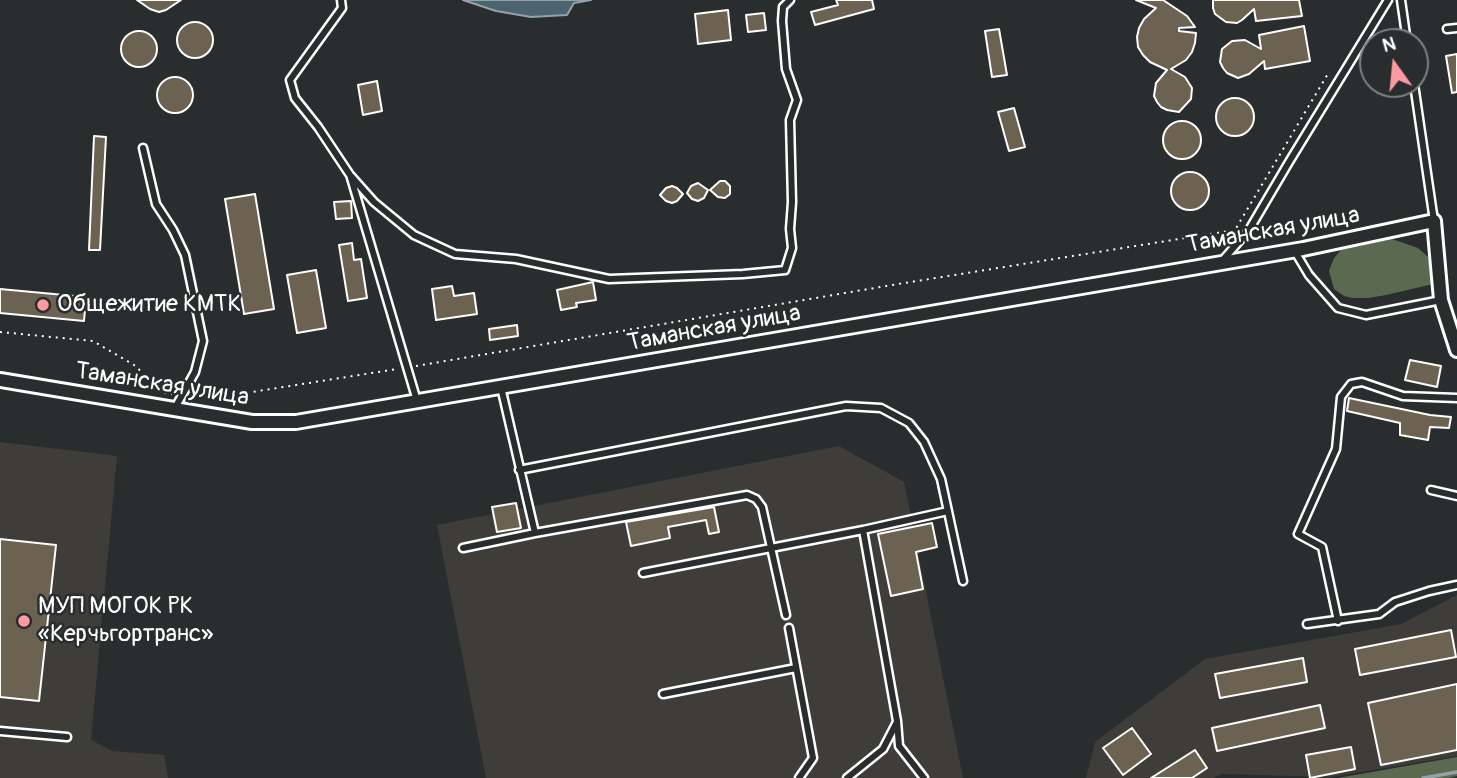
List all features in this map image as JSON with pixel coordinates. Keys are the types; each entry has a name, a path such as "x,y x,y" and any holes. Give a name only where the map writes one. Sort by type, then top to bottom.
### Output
{"street":[{"name":"Таманская улица","path":"0,380 252,422 296,422 1294,250 1434,221"},
{"path":"1434,221 1441,300 1457,350"}],"lane":[{"path":"341,0 342,8 290,80 295,98 350,175 374,202 414,235 455,254 516,260 609,279 785,270 792,248 790,120 797,100 786,69 782,20 783,7 790,0"},
{"path":"1222,262 1249,230 1388,0"},
{"path":"1401,0 1405,28"},
{"path":"1447,29 1457,28"},
{"path":"1416,98 1434,221"},
{"path":"143,148 156,204 185,255 203,341 195,372 174,410"},
{"path":"350,175 416,401"},
{"path":"1294,250 1309,275 1338,308 1366,314 1441,300"},
{"path":"1338,621 1322,547 1298,534 1336,449 1341,397 1351,384 1362,382 1403,396 1457,398"},
{"path":"501,387 535,533"},
{"path":"519,470 846,407 881,408 909,423 924,442 941,479 963,581"},
{"path":"1431,490 1457,496"},
{"path":"463,548 747,495 756,499 762,507 786,615"},
{"path":"643,573 948,511"},
{"path":"863,530 900,746 924,778"},
{"path":"1307,624 1379,614 1395,602 1457,585"},
{"path":"789,628 813,758 799,778"},
{"path":"663,694 796,668"},
{"path":"847,778 883,749 897,721"},
{"path":"0,731 67,737"}],"path":[{"path":"0,332 93,341 134,365 165,393 194,398 233,395 1235,230 1329,72"}],"shaded area":[{"path":"0,442 117,456 91,740 112,751 164,755 168,778 0,778"},
{"path":"839,446 904,482 963,778 486,778 437,525"},
{"path":"1457,595 1457,756 1331,777 1221,774 1214,778 1086,778 1095,742 1205,659 1401,624"}],"green space":[{"path":"1392,239 1418,248 1435,263 1433,284 1368,298 1344,296 1334,289 1329,271 1334,258 1341,250"},
{"path":"1457,757 1457,776 1448,778 1338,778"}],"water":[{"path":"463,0 591,0 574,3 567,15 531,17 496,11"}],"building":[{"path":"137,0 181,0 159,12"},
{"path":"836,0 872,0 874,9 815,25 811,12 838,5"},
{"path":"1136,0 1163,0 1187,16 1195,27 1179,28 1179,31 1196,33 1195,43 1186,60 1171,69 1185,77 1192,88 1191,99 1179,112 1161,107 1154,96 1156,83 1167,70 1150,62 1143,55 1138,47 1137,37 1144,19 1156,8"},
{"path":"1213,0 1299,0 1302,16 1256,21 1254,9 1237,23 1226,22 1215,14"},
{"path":"728,10 731,40 698,44 695,14"},
{"path":"764,13 766,30 748,32 746,15"},
{"path":"195,22 208,27 213,40 208,53 195,58 182,53 177,40 182,27"},
{"path":"1304,26 1310,61 1265,69 1264,61 1249,74 1238,78 1227,73 1220,62 1222,49 1232,41 1245,40 1261,49 1259,35"},
{"path":"999,29 1007,75 992,77 985,31"},
{"path":"139,31 152,36 157,49 152,62 139,67 126,62 121,49 126,36"},
{"path":"1457,54 1457,92 1452,93 1446,56"},
{"path":"175,77 188,82 193,95 188,108 175,113 162,108 157,95 162,82"},
{"path":"377,81 382,111 363,115 358,85"},
{"path":"1235,98 1248,104 1254,117 1248,130 1235,136 1222,130 1216,117 1222,104"},
{"path":"1014,108 1025,147 1009,151 998,112"},
{"path":"1182,121 1195,127 1201,140 1195,153 1182,159 1169,153 1163,140 1169,127"},
{"path":"94,136 106,137 100,250 89,250"},
{"path":"1190,172 1203,178 1209,191 1203,204 1190,210 1177,204 1171,191 1177,178"},
{"path":"720,181 725,181 730,186 730,194 725,198 718,197 710,190"},
{"path":"698,183 708,190 704,198 698,201 687,193 691,186"},
{"path":"672,186 683,194 672,203 660,195"},
{"path":"255,194 274,309 244,314 225,199"},
{"path":"351,201 352,218 336,219 334,202"},
{"path":"352,243 354,260 361,259 367,298 348,301 339,245"},
{"path":"316,270 326,328 297,333 287,275"},
{"path":"593,282 596,300 576,303 577,307 561,310 557,290"},
{"path":"452,286 454,296 474,293 477,314 436,320 432,289"},
{"name":"Общежитие КМТК","path":"0,289 86,297 84,321 0,313"},
{"path":"517,325 518,336 490,340 489,329"},
{"path":"1410,360 1441,366 1437,387 1405,380"},
{"path":"1349,398 1451,417 1449,428 1430,427 1428,440 1400,435 1400,423 1347,411"},
{"path":"516,503 521,528 497,532 492,507"},
{"path":"714,507 719,532 709,534 706,520 668,527 670,538 631,546 626,522"},
{"path":"932,523 937,547 916,552 923,589 891,596 878,534"},
{"name":"МУП МОГОК РК «Керчьгортранс»","path":"0,539 56,545 39,701 0,697"},
{"path":"1451,630 1456,657 1360,675 1355,649"},
{"path":"1303,658 1307,682 1220,698 1215,674"},
{"path":"1457,684 1457,750 1381,765 1368,703"},
{"path":"1320,705 1325,728 1217,751 1212,728"},
{"path":"1132,728 1151,754 1123,775 1103,748"},
{"path":"1351,747 1355,769 1310,778 1306,755"},
{"path":"1195,750 1207,768 1192,778 1151,778"}],"waterway":[{"path":"1423,778 1457,772"}],"place":[{"name":"Общежитие КМТК","path":"43,305"},
{"name":"МУП МОГОК РК «Керчьгортранс»","path":"24,621"}]}
